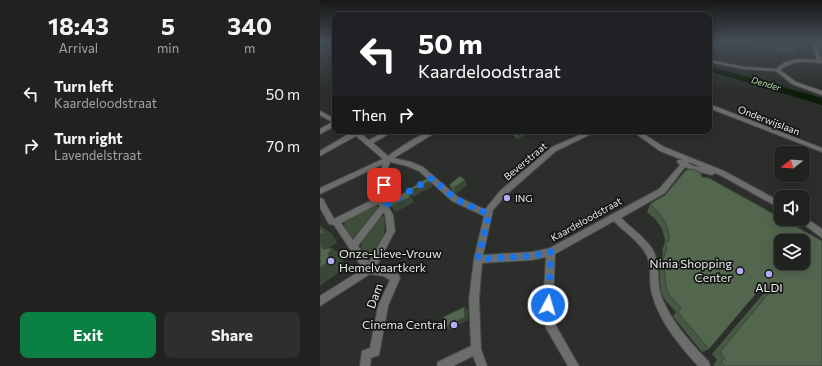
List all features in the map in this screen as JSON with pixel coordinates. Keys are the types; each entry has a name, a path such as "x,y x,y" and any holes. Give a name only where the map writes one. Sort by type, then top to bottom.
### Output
{"street":[{"path":"777,70 787,63 798,60 821,62"},
{"path":"712,62 744,68 777,70 794,82 822,93"},
{"name":"Onderwijslaan","path":"712,107 822,150"},
{"path":"320,113 332,120"},
{"path":"320,132 332,124"},
{"path":"320,154 352,134"},
{"path":"361,134 388,159 422,169 428,180 455,199 489,214"},
{"path":"370,142 385,134"},
{"path":"320,191 388,159 430,134"},
{"name":"Beverstraat","path":"482,366 476,349 474,299 478,259 490,209 499,198 534,165 554,150 582,134"},
{"path":"640,134 685,162 722,173 774,202"},
{"path":"320,301 369,270 391,231 386,205 383,173 388,159"},
{"name":"Kaardeloodstraat","path":"478,259 532,256 551,252 662,191 685,162"},
{"path":"320,201 332,222 336,222 369,270"},
{"path":"336,222 377,201 386,205"},
{"path":"353,246 386,205"},
{"path":"615,217 623,227 648,250 653,258 654,286 657,296 675,328 705,366"},
{"path":"551,252 548,305 551,328 574,366"},
{"name":"Dam","path":"365,366 366,355 375,351 383,306 396,278 384,272 369,270"},
{"path":"442,366 476,349"}],"shaded area":[{"path":"375,205 379,208 358,236 352,238 344,225 345,220"},
{"path":"384,216 385,228 380,247 366,259 360,250 363,239 372,225"}],"water":[{"name":"Dender","path":"712,67 822,98 822,105 712,72"}],"building":[{"name":"Ninia Shopping Center","path":"693,169 700,172 702,177 709,178 774,214 774,226 795,226 810,234 774,234 774,270 810,270 810,234 822,241 822,366 725,366 721,362 725,358 720,352 772,289 765,283 709,349 678,312 681,308 669,295 666,286 663,260 667,248 666,243 669,241 669,233 665,222 650,204 665,195 686,170"},
{"path":"460,176 465,180 454,188 449,185"},
{"path":"427,178 430,181 409,192 408,190"},
{"path":"407,191 410,197 391,207 389,201"},
{"path":"320,227 324,233 320,235"},
{"path":"320,244 323,249 332,248 328,254 331,260 320,268"},
{"path":"464,307 465,317 446,327 443,317"}],"place":[{"name":"ING","path":"507,198"},
{"name":"Onze-Lieve-Vrouw Hemelvaartkerk","path":"331,261"},
{"name":"Ninia Shopping Center","path":"740,271"},
{"name":"ALDI","path":"769,274"},
{"name":"Cinema Central","path":"454,325"}],"route":[{"path":"384,185 384,206 432,178 441,188 455,199 489,214 478,259 532,256 551,252 548,305"}]}
